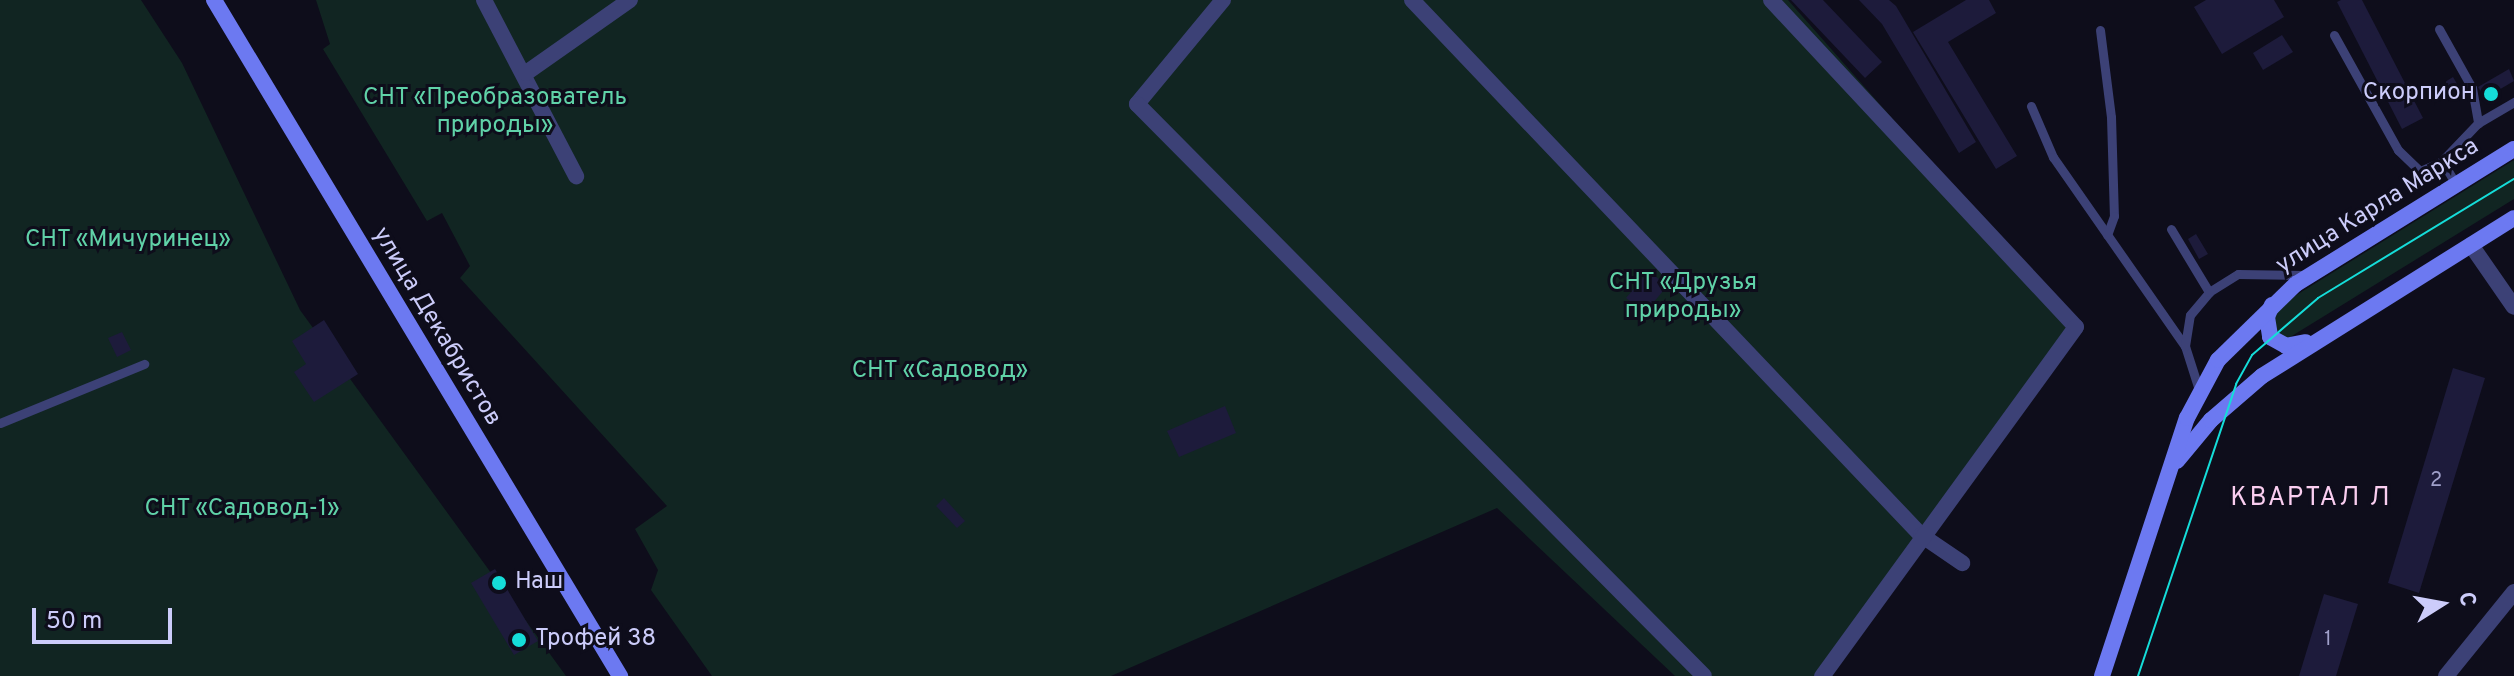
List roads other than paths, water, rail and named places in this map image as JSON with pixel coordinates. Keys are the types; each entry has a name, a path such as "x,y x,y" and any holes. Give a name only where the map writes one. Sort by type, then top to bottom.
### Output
{"street":[{"name":"улица Декабристов","path":"214,0 620,676"},
{"path":"484,0 526,73 576,176"},
{"path":"526,73 630,0"},
{"path":"1223,0 1137,104 1704,676"},
{"path":"1412,0 1921,535 1962,563"},
{"path":"1771,0 2076,327 1921,535 1822,676"},
{"name":"улица Карла Маркса","path":"2102,676 2199,390 2231,344 2275,301 2309,275 2514,149"},
{"name":"улица Карла Маркса","path":"2172,468 2211,420 2262,376 2514,218"},
{"path":"2471,245 2514,307"},
{"path":"2275,301 2266,322 2275,343 2295,345 2330,331"},
{"path":"2446,676 2514,592"}],"lane":[{"path":"2439,29 2472,88 2478,123"},
{"path":"2100,30 2111,117 2114,216 2107,235"},
{"path":"2334,35 2398,150 2420,171 2442,161 2478,123 2514,102"},
{"path":"2031,106 2053,157 2185,346 2199,390"},
{"path":"2442,161 2456,184"},
{"path":"2171,229 2209,292"},
{"path":"2185,346 2190,315 2209,292 2238,274 2309,275"},
{"path":"0,423 144,364"}],"tram line":[{"path":"2138,676 2236,384 2252,355 2318,298 2514,179"}],"place":[{"name":"Скорпион","path":"2491,94"},
{"name":"Наш","path":"499,583"},
{"name":"Трофей 38","path":"519,640"}],"district":[{"name":"КВАРТАЛ Л","path":"2311,499"}],"park label":[{"name":"СНТ «Преобразователь природы»","path":"495,113"},
{"name":"СНТ «Мичуринец»","path":"128,241"},
{"name":"СНТ «Друзья природы»","path":"1683,298"},
{"name":"СНТ «Садовод»","path":"940,372"},
{"name":"СНТ «Садовод-1»","path":"242,510"}]}
